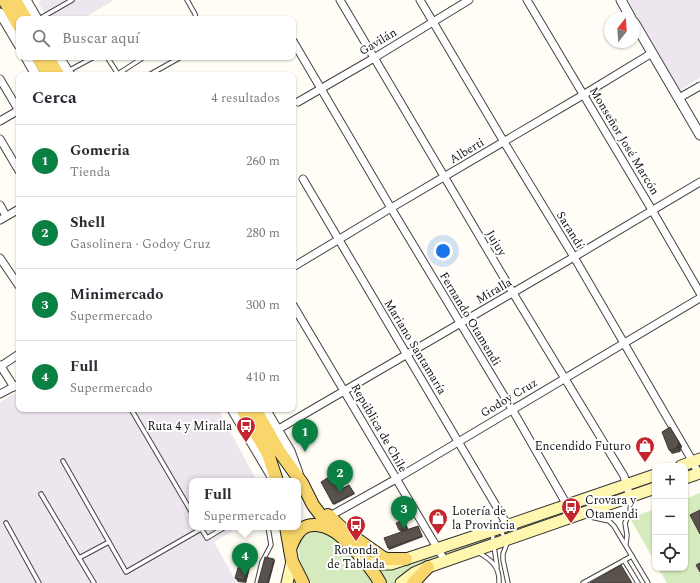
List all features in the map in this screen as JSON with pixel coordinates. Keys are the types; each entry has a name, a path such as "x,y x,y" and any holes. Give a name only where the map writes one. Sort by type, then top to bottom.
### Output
{"main road":[{"path":"4,0 16,21"},
{"path":"15,0 24,16"},
{"path":"40,60 46,72"},
{"path":"51,60 62,72"},
{"path":"57,60 63,72"},
{"path":"244,412 268,454 275,478"},
{"path":"257,412 279,451 298,478"},
{"path":"688,477 699,473"},
{"path":"366,561 374,564 383,564 406,559 652,476"},
{"path":"301,483 320,515 332,529 366,561 380,583"},
{"path":"303,486 344,530 382,557 387,559 406,559"},
{"path":"401,583 414,573 428,567 652,489"},
{"path":"290,548 297,533 307,526 319,526 332,529"},
{"path":"287,530 292,561 302,583"},
{"path":"287,583 292,561"},
{"path":"413,583 428,567"}],"street":[{"path":"26,0 36,16"},
{"name":"Jujuy","path":"340,0 513,293 624,476 628,484 630,497"},
{"name":"Sarandí","path":"420,0 624,343 697,460 699,473"},
{"name":"Gavilán","path":"298,102 469,0"},
{"name":"Monseñor José Marcón","path":"527,0 652,210 700,294"},
{"path":"621,0 628,12"},
{"path":"0,13 16,40"},
{"path":"640,32 700,135"},
{"name":"Fernando Otamendi","path":"296,46 391,208 512,409 567,505"},
{"name":"Alberti","path":"296,265 584,95 652,52"},
{"path":"28,60 34,72"},
{"path":"60,60 63,72"},
{"path":"0,79 16,105"},
{"path":"679,98 700,86"},
{"path":"0,121 16,112"},
{"path":"0,138 16,166"},
{"name":"Mariano Santamaría","path":"303,179 459,441 500,528"},
{"name":"Miralla","path":"278,430 700,182"},
{"path":"0,206 3,218 16,212"},
{"path":"0,258 16,282"},
{"name":"Godoy Cruz","path":"330,516 396,479 700,298"},
{"name":"República de Chile","path":"296,310 445,561"},
{"path":"16,356 0,366 16,384"},
{"path":"0,394 16,386"},
{"path":"234,412 274,478"},
{"path":"268,412 290,451 300,478"},
{"path":"301,481 303,486"}],"lane":[{"path":"43,16 72,0"},
{"path":"187,0 195,16"},
{"path":"68,72 89,60"},
{"path":"108,60 117,72"},
{"path":"121,72 139,60"},
{"path":"154,72 176,60"},
{"path":"133,412 189,508"},
{"path":"63,461 126,572 198,530"},
{"path":"42,494 94,583"},
{"path":"626,544 627,535 625,522 630,512 630,497"},
{"path":"579,515 609,521 626,544 648,583"},
{"path":"6,523 39,583"},
{"path":"500,528 507,544 503,554 503,560 508,583"},
{"path":"499,583 494,544 500,528"},
{"path":"202,530 207,538 220,530"},
{"path":"257,583 263,559 271,545 268,530"},
{"path":"79,558 109,542"},
{"path":"476,551 490,559 498,569"},
{"path":"583,583 632,556"},
{"path":"624,560 638,583"}],"shaded area":[{"path":"41,0 114,0 87,16 46,16 38,2"},
{"path":"628,0 700,0 700,78 680,90 640,21 640,12 635,12"},
{"path":"16,393 16,412 220,412 255,478 189,478 189,530 234,530 214,542 237,583 0,583 0,402"}],"green space":[{"path":"700,493 700,583 667,583 660,571 688,571 688,498"},
{"path":"610,495 612,498 506,535 510,532 557,516 564,510"},
{"path":"652,510 652,557 630,518"},
{"path":"317,530 324,532 346,548 365,570 373,583 312,583 301,560 299,544 307,533"},
{"path":"488,537 489,541 447,556 445,554 445,552"},
{"path":"436,554 438,555 438,558 397,583 388,583 380,571 394,568"}],"building":[{"path":"670,427 679,442 677,448 669,450 662,432"},
{"path":"332,475 340,490 349,485 354,493 333,504 321,482"},
{"path":"700,510 700,534 690,515"},
{"path":"403,520 406,527 399,530 396,523"},
{"path":"418,526 422,536 388,548 384,538"},
{"path":"265,557 274,559 267,583 258,583"},
{"path":"240,561 248,563 244,580 235,578"},
{"path":"700,563 700,572 696,565"},
{"path":"621,565 632,583 590,583"}],"place":[{"name":"Ruta 4 y Miralla","path":"246,443"},
{"name":"Gomeria","path":"305,452"},
{"name":"Encendido Futuro","path":"645,463"},
{"name":"Shell","path":"340,493"},
{"name":"Crovara y Otamendi","path":"571,524"},
{"name":"Minimercado","path":"404,529"},
{"name":"Lotería de la Provincia","path":"438,535"},
{"name":"Rotonda de Tablada","path":"356,542"},
{"name":"Full","path":"245,576"}]}
